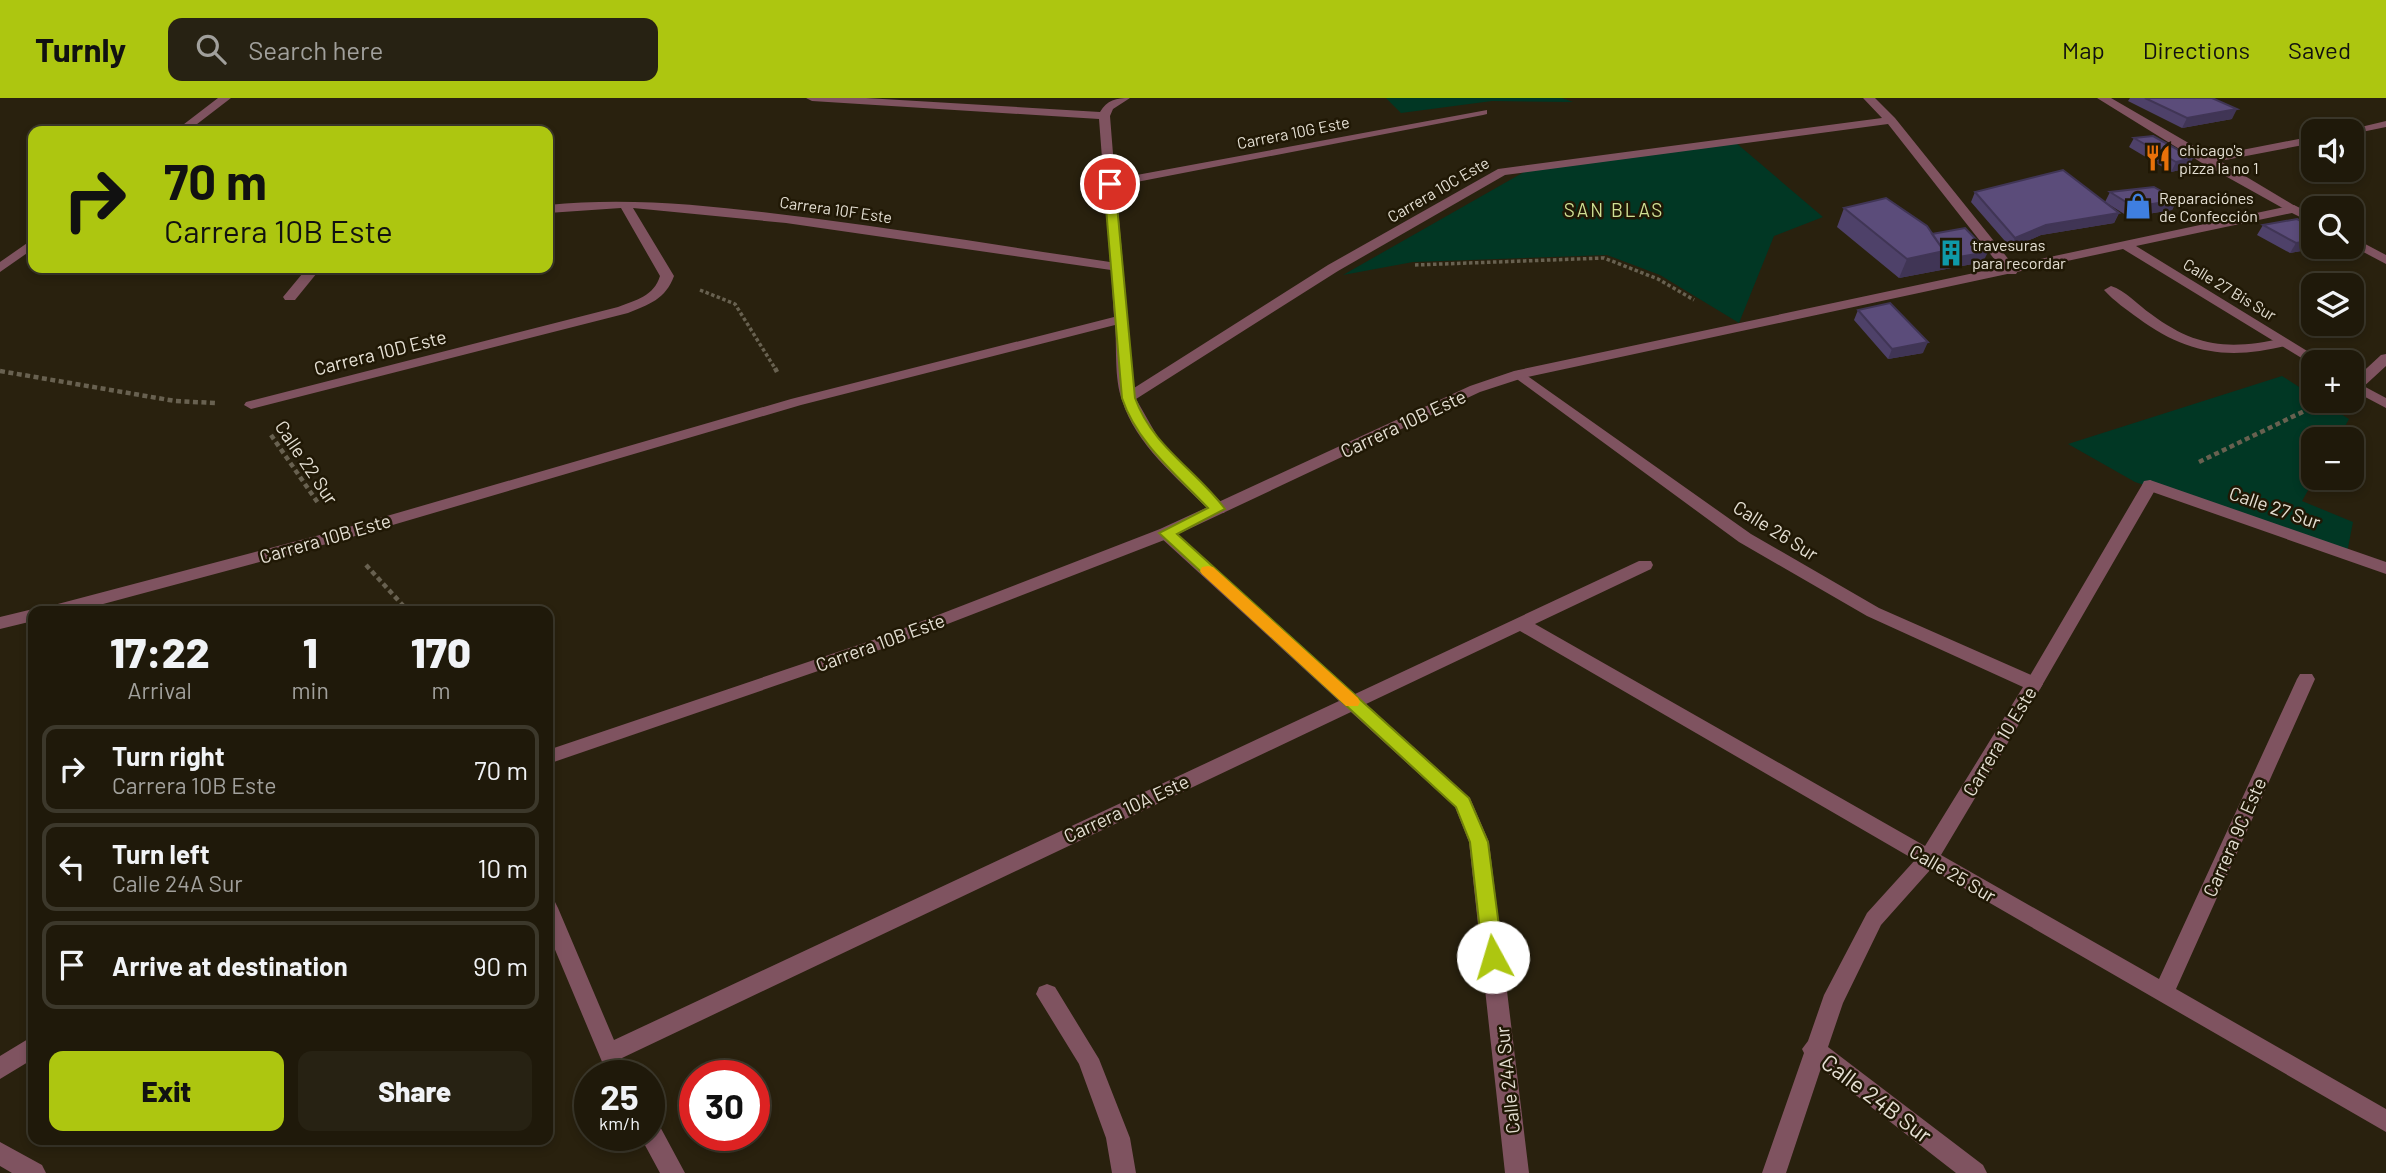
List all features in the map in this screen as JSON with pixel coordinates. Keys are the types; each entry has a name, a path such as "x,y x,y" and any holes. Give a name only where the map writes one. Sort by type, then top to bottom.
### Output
{"street":[{"path":"188,126 225,98"},
{"path":"812,98 1104,117"},
{"path":"1124,98 1109,107 1104,117 1128,398 1135,416 1150,439 1218,509"},
{"path":"1869,98 1891,120 2011,271"},
{"path":"2103,98 2301,213"},
{"name":"Carrera 10G Este","path":"1110,184 1483,112"},
{"path":"195,126 198,118"},
{"name":"Carrera 10C Este","path":"1128,398 1333,268 1502,172 1891,120"},
{"path":"2364,128 2386,124"},
{"path":"2206,160 2301,142"},
{"path":"624,203 667,276"},
{"name":"Carrera 10F Este","path":"553,209 624,203 655,204 837,226 1117,267"},
{"name":"Carrera 10B Este","path":"553,755 881,643 1167,533 1475,389 1519,374 1743,329 2294,209"},
{"name":"Calle 27 Bis Sur","path":"2125,245 2301,352"},
{"path":"0,268 28,247"},
{"path":"2364,248 2386,260"},
{"path":"290,297 310,273"},
{"name":"Carrera 10D Este","path":"251,405 623,310 650,300 664,289 667,276"},
{"path":"2111,290 2145,318 2200,346 2243,352 2284,342"},
{"name":"Carrera 10B Este","path":"73,606 339,535 796,402 1121,319"},
{"path":"2364,376 2386,358"},
{"name":"Calle 26 Sur","path":"1519,374 1745,538 1873,612 2034,684"},
{"path":"2364,390 2386,404"},
{"name":"Carrera 10 Este","path":"1774,1173 1813,1049 1832,1002 1874,919 1928,859 2150,485"},
{"name":"Calle 27 Sur","path":"2150,485 2386,568"},
{"name":"Calle 24A Sur","path":"1167,533 1463,803 1479,842 1517,1173"},
{"name":"Carrera 10A Este","path":"608,1054 1645,565"},
{"path":"0,623 28,616"},
{"name":"Calle 25 Sur","path":"1520,623 2386,1121"},
{"name":"Carrera 9C Este","path":"2163,994 2306,680"},
{"path":"553,920 611,1060"},
{"path":"1047,994 1088,1059 1118,1138 1125,1173"},
{"path":"0,1069 28,1049"},
{"name":"Calle 24B Sur","path":"1813,1049 1975,1173"},
{"path":"661,1151 673,1173"},
{"path":"0,1153 34,1173"}],"path":[{"path":"1410,266 1604,258 1658,279 1743,329"},
{"path":"667,276 735,304 796,402"},
{"path":"0,370 174,401 251,405"},
{"name":"Calle 22 Sur","path":"251,405 339,535 403,606"},
{"path":"2150,485 2301,413"}],"green space":[{"path":"1386,98 1562,98 1573,102 1492,101 1401,113"},
{"path":"1735,142 1823,217 1774,236 1739,323 1660,275 1607,255 1413,262 1343,275 1524,172"},
{"path":"2282,376 2301,388 2301,413 2339,413 2349,419 2345,427 2301,427 2301,490 2308,490 2302,501 2353,522 2347,553 2135,482 2068,444"}],"building":[{"path":"2145,98 2212,98 2237,109 2187,118"},
{"path":"2153,136 2193,158 2176,162 2134,138"},
{"path":"2063,170 2119,213 2046,225 2015,238 1975,192"},
{"path":"2154,187 2177,200 2134,207 2110,192"},
{"path":"1886,198 1927,226 1944,251 1907,259 1844,208"},
{"path":"2297,219 2301,221 2301,242 2296,243 2263,225"},
{"path":"1965,228 1988,252 1941,260 1944,251 1932,234"},
{"path":"1890,303 1928,342 1892,349 1858,310"}],"slow traffic":[{"path":"1208,571 1352,702"}],"place":[{"name":"chicago's pizza la no 1","path":"2158,158"},
{"name":"Reparaciónes de Confección","path":"2138,206"},
{"name":"travesuras para recordar","path":"1951,253"}],"district":[{"name":"SAN BLAS","path":"1614,209"}],"route":[{"path":"1110,184 1128,398 1135,416 1150,439 1218,509 1167,533 1463,803 1479,842 1493,957"}]}
